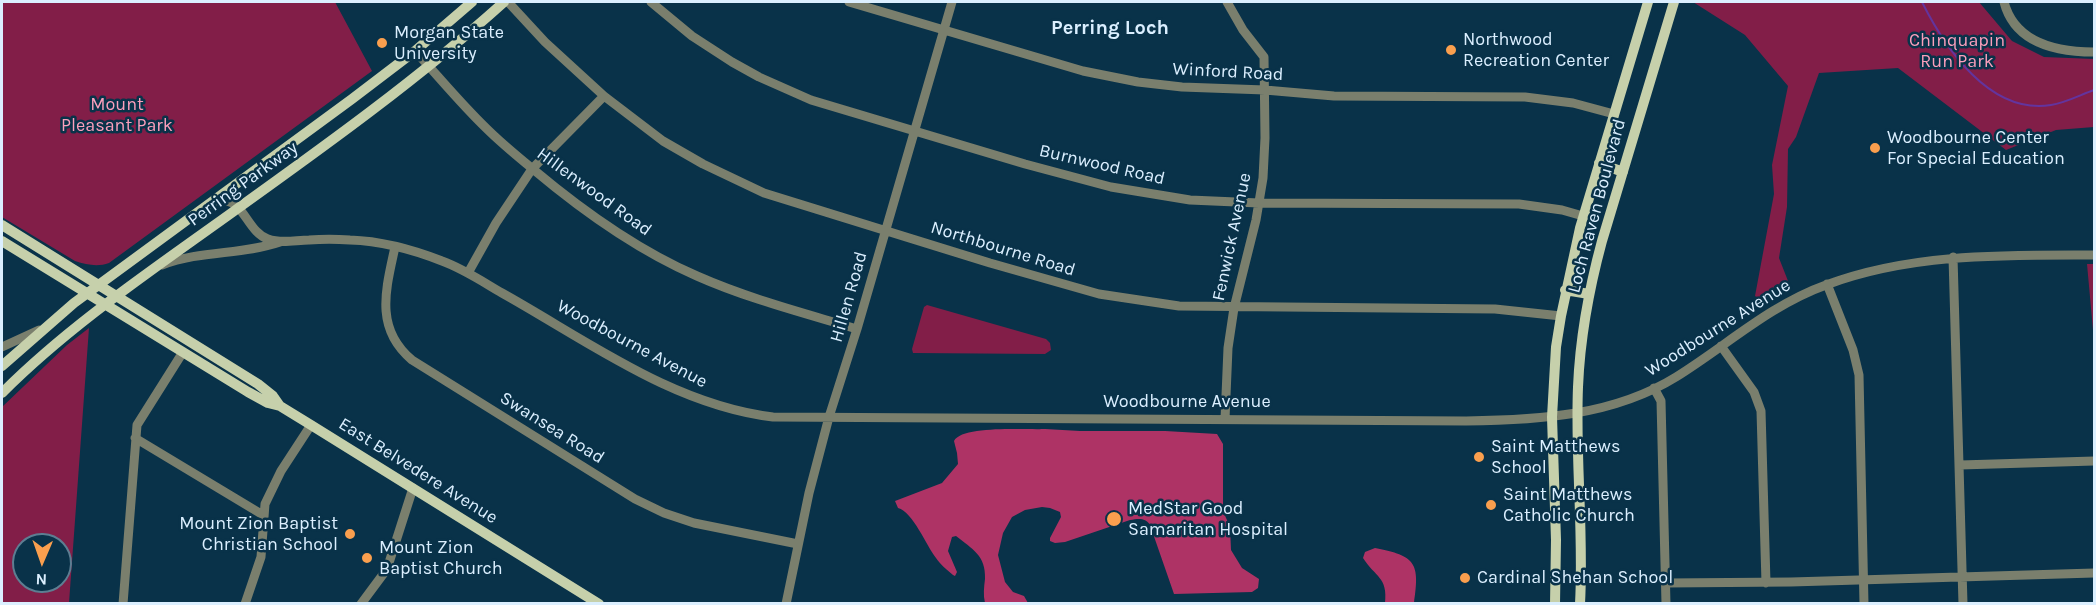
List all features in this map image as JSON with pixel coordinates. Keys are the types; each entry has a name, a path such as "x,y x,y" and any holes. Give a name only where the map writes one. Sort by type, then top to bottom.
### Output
{"main road":[{"name":"Perring Parkway","path":"2,366 41,329 416,51 472,2"},
{"name":"Perring Parkway","path":"2,393 58,342 105,305 429,66 506,2"},
{"name":"Loch Raven Boulevard","path":"1555,603 1556,540 1552,417 1556,347 1565,290 1583,216 1648,2"},
{"name":"Loch Raven Boulevard","path":"1580,603 1577,413 1581,350 1589,294 1602,241 1674,2"},
{"path":"1599,163 1623,172"},
{"name":"East Belvedere Avenue","path":"2,225 258,384 273,396 280,406"},
{"name":"East Belvedere Avenue","path":"2,241 248,392 268,403 280,406 599,603"},
{"path":"1565,290 1589,294"}],"street":[{"name":"Northbourne Road","path":"506,2 545,42 604,96 663,141 729,178 764,193 956,253 1099,294 1179,306 1495,309 1561,316"},
{"name":"Burnwood Road","path":"651,2 692,36 732,62 759,77 811,100 1025,164 1111,187 1190,200 1259,203 1519,204 1562,210 1583,216"},
{"name":"Winford Road","path":"849,2 1083,71 1138,82 1182,87 1265,90 1334,96 1534,98 1573,103 1614,114"},
{"name":"Hillen Road","path":"786,603 829,417 857,329 952,2"},
{"name":"Fenwick Avenue","path":"1225,419 1227,361 1234,308 1259,203 1263,169 1265,90 1264,57 1243,30 1227,2"},
{"path":"2004,2 2012,22 2032,40 2052,49 2094,52"},
{"name":"Hillenwood Road","path":"416,51 487,130 596,219 637,245 698,277 764,301 857,329"},
{"path":"468,273 496,223 532,169 604,96"},
{"path":"213,202 228,201 239,208"},
{"name":"Woodbourne Avenue","path":"239,208 257,233 267,239 283,242 351,240 395,247 444,261 671,388 705,402 773,417 1488,421 1552,417 1602,408 1623,402 1654,388 1674,378 1782,306 1827,284 1895,265 1953,257 2090,255"},
{"name":"Woodbourne Avenue","path":"154,268 184,257 265,247 283,242"},
{"name":"Swansea Road","path":"395,247 386,296 386,315 392,338 412,360 635,499 664,513 721,529 798,544"},
{"path":"1953,257 1963,603"},
{"path":"1827,284 1853,350 1859,375 1864,603"},
{"path":"2,347 41,329"},
{"path":"1721,346 1754,392 1761,411 1766,582"},
{"path":"123,603 137,425 183,352"},
{"path":"1654,388 1661,401 1666,603"},
{"path":"245,603 261,557 265,504 271,488 311,425"},
{"path":"135,438 263,515"},
{"path":"1960,465 2094,461"},
{"path":"362,603 387,569 413,488"},
{"path":"1666,583 1962,578 2094,573"}],"green space":[{"name":"Mount Pleasant Park","path":"2,2 335,2 372,71 109,263 88,264 75,261 2,217"},
{"name":"Chinquapin Run Park","path":"1693,2 1979,2 2012,41 2044,57 2094,59 2094,127 2056,130 2006,150 1898,68 1819,73 1796,137 1788,149 1787,207 1779,258 1790,286 1762,301 1755,296 1774,194 1772,165 1788,86 1745,35"},
{"path":"2087,264 2094,264 2094,341"},
{"path":"927,305 1046,339 1050,343 1051,350 1045,354 913,353 912,349 924,307"},
{"path":"89,328 72,562 72,533 12,533 12,593 70,593 69,603 2,603 2,407 67,345"}],"shaded area":[{"path":"1045,429 1217,434 1223,444 1223,511 1230,527 1231,550 1242,568 1259,579 1258,588 1252,592 1174,594 1150,525 1146,521 1130,520 1065,542 1055,543 1050,541 1050,538 1061,517 1060,512 1042,507 1025,510 1012,517 1003,533 998,555 1005,582 1013,592 1024,596 1028,603 985,603 985,571 977,553 956,536 952,537 948,551 957,572 955,576 953,575 938,560 914,522 898,508 895,501 942,483 958,464 954,441 959,436 981,430"},
{"path":"1375,548 1399,554 1412,564 1416,579 1414,603 1385,603 1383,582 1363,558 1365,552"}],"waterway":[{"path":"1922,2 1943,39 1957,57 1989,89 2008,100 2029,105 2051,105 2094,90"}],"place":[{"name":"Morgan State University","path":"382,43"},
{"name":"Northwood Recreation Center","path":"1451,50"},
{"name":"Woodbourne Center For Special Education","path":"1875,148"},
{"name":"Saint Matthews School","path":"1479,457"},
{"name":"Saint Matthews Catholic Church","path":"1491,505"},
{"name":"MedStar Good Samaritan Hospital","path":"1114,519"},
{"name":"Mount Zion Baptist Christian School","path":"350,534"},
{"name":"Mount Zion Baptist Church","path":"367,558"},
{"name":"Cardinal Shehan School","path":"1465,578"}],"district":[{"name":"Perring Loch","path":"1110,28"}]}
